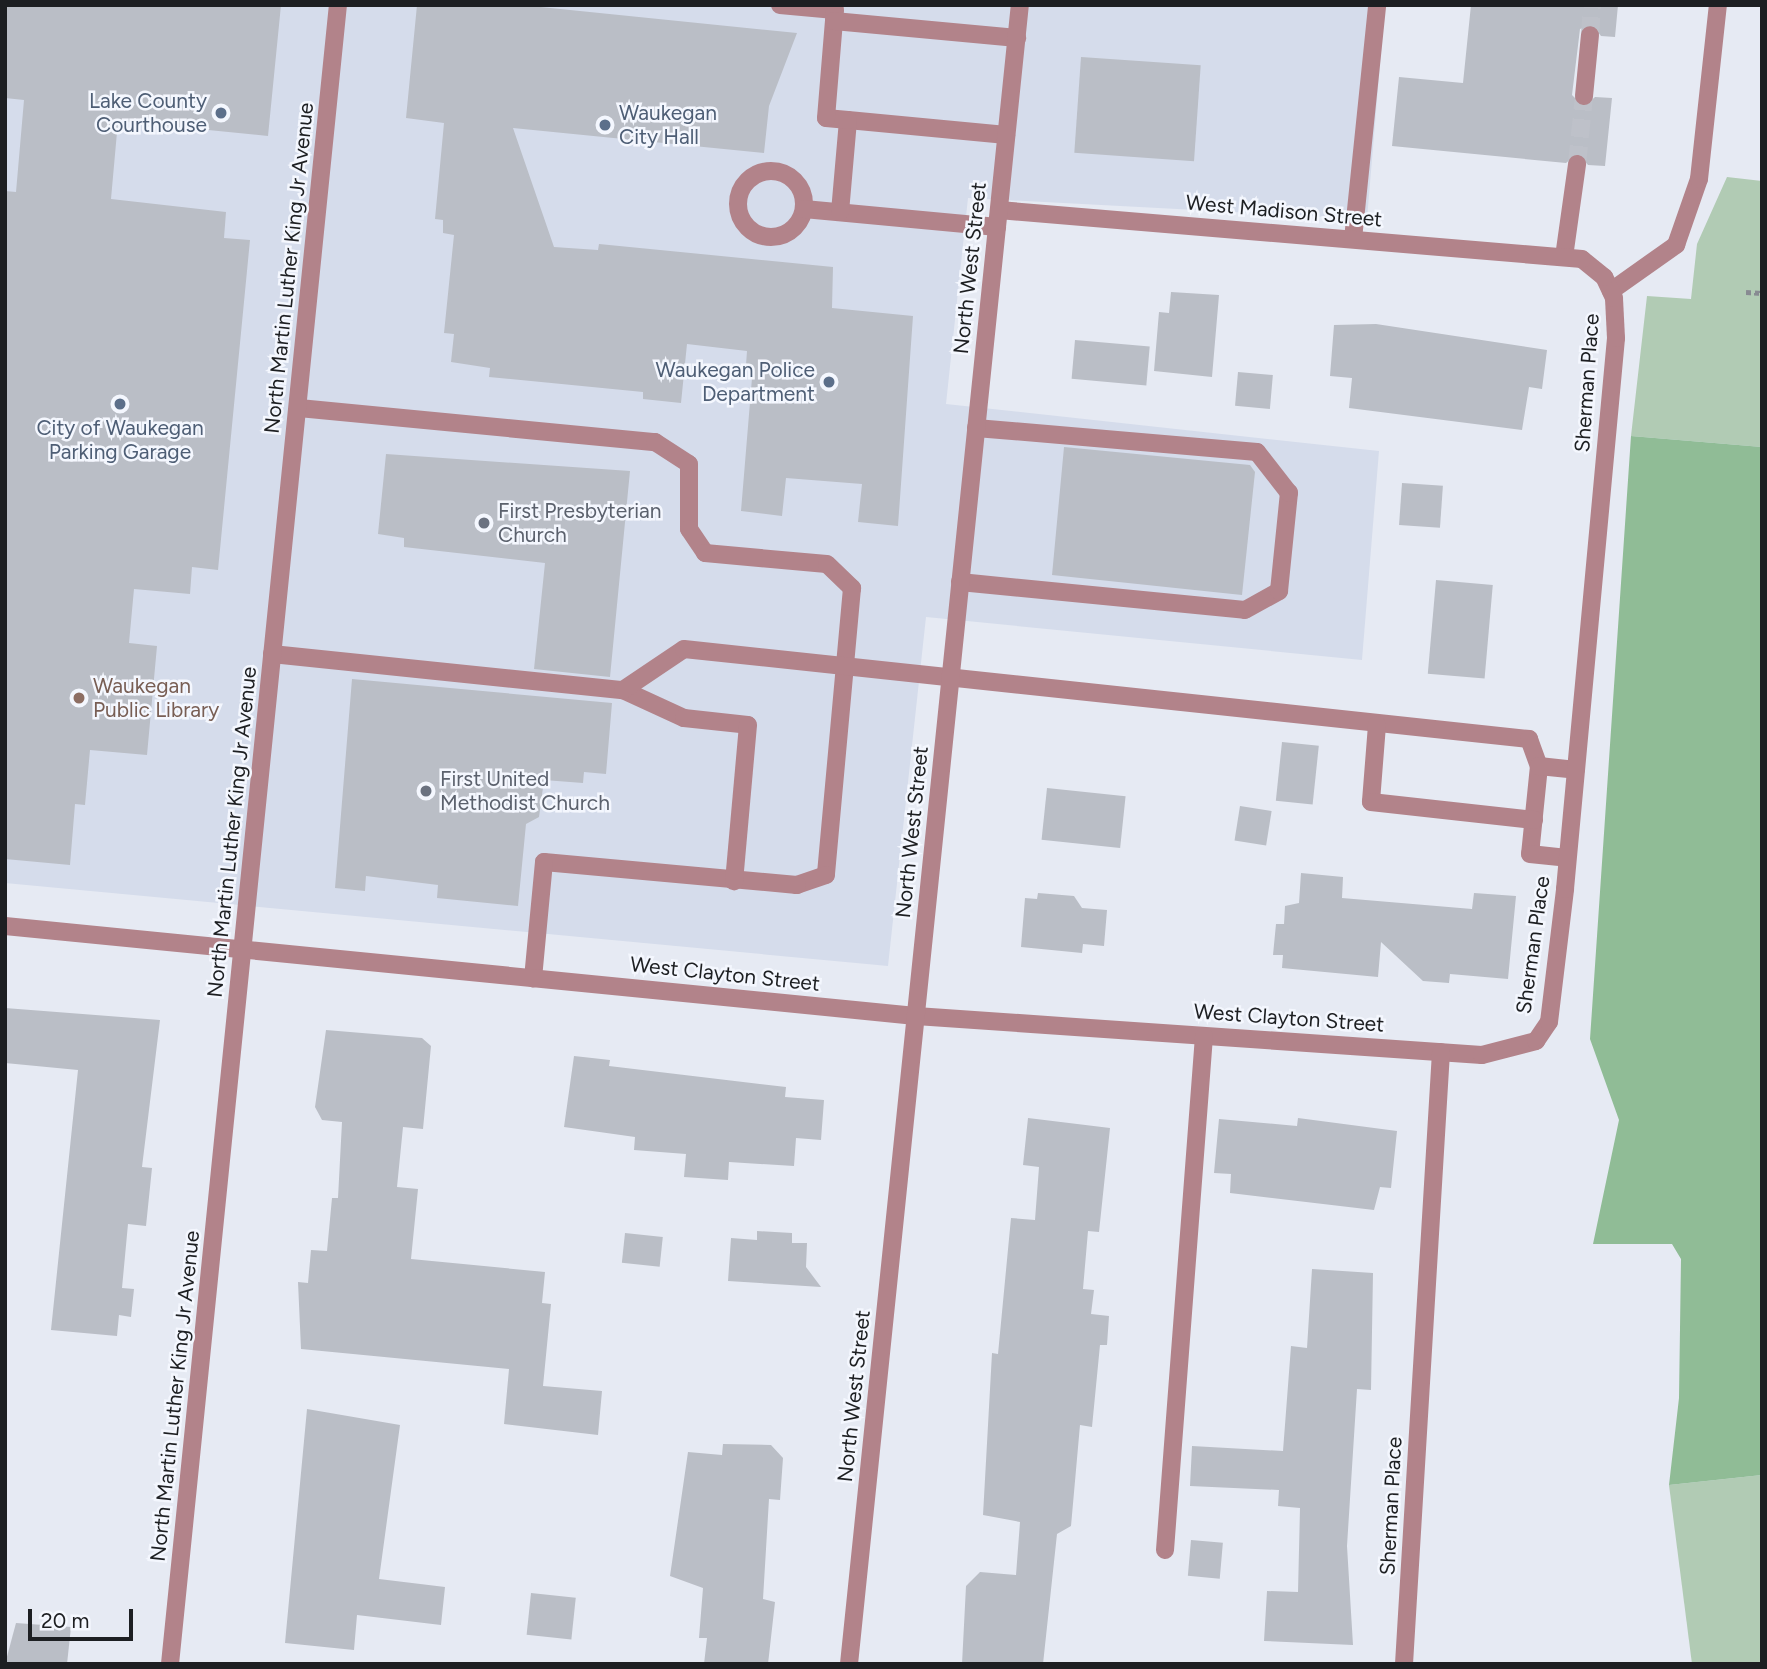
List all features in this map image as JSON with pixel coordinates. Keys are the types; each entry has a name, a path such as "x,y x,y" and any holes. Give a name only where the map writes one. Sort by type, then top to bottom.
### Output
{"street":[{"name":"North Martin Luther King Jr Avenue","path":"170,1664 338,5"},
{"path":"780,5 835,10 826,118 1006,135"},
{"name":"North West Street","path":"849,1664 1020,5"},
{"path":"1353,239 1377,5"},
{"path":"1611,291 1676,245 1699,179 1718,5"},
{"path":"834,21 1017,38"},
{"path":"1584,96 1590,35"},
{"path":"840,212 848,120"},
{"path":"1564,257 1577,164"},
{"name":"West Madison Street","path":"804,209 1353,239 1564,257"},
{"name":"Sherman Place","path":"1404,1664 1441,1052 1520,1049 1536,1041 1549,1021 1576,770 1616,338 1611,291 1582,259 1564,257"},
{"path":"299,408 655,442 689,464 689,528 705,553 827,564 852,588 827,875 797,885 544,862 533,978"},
{"path":"960,582 1245,610 1279,591 1289,493 1257,452 976,428"},
{"path":"623,691 684,649 951,674 1015,688 1529,739 1539,766 1530,854 1567,858"},
{"path":"272,654 623,691 684,718 748,725 734,881"},
{"path":"1377,725 1371,802 1534,820"},
{"path":"1539,766 1576,770"},
{"name":"West Clayton Street","path":"5,926 916,1016 1441,1052"},
{"path":"1165,1550 1204,1036"}],"path":[{"path":"1746,292 1762,293"}],"shaded area":[{"path":"5,5 1385,5 1367,219 968,198 946,404 1379,451 1362,660 926,617 888,966 5,883"}],"green space":[{"path":"1727,177 1762,181 1762,447 1631,436 1647,296 1691,299 1697,244"},
{"path":"1631,436 1762,447 1762,1475 1669,1485 1679,1398 1681,1259 1672,1244 1593,1244 1619,1120 1590,1039"},
{"path":"1762,1475 1762,1664 1692,1664 1669,1485"}],"building":[{"path":"5,5 281,5 268,136 118,121 111,199 226,212 224,238 250,240 218,570 192,567 190,594 134,589 129,643 157,646 147,755 90,750 85,805 75,804 70,865 5,859 5,191 16,192 24,100 5,98"},
{"path":"417,5 521,5 797,33 769,106 764,153 513,128 554,247 598,250 599,244 833,267 832,308 913,316 898,526 858,522 862,484 786,478 782,516 741,511 753,366 746,365 747,351 687,344 681,403 643,399 643,392 489,377 490,368 451,362 454,334 444,333 454,235 443,233 443,220 435,219 444,123 406,118"},
{"path":"1471,5 1618,5 1615,37 1601,36 1592,24 1580,29 1572,95 1584,107 1595,97 1612,98 1605,166 1588,165 1578,153 1566,163 1392,146 1399,77 1463,83"},
{"path":"1081,57 1201,65 1194,161 1074,153"},
{"path":"1171,292 1219,295 1212,377 1154,371 1159,312 1169,313"},
{"path":"1376,324 1547,350 1542,389 1529,387 1522,430 1349,408 1352,378 1330,376 1334,325"},
{"path":"1075,340 1150,347 1146,385 1072,379"},
{"path":"1238,372 1273,375 1270,409 1235,406"},
{"path":"1064,447 1250,465 1255,472 1242,595 1052,575"},
{"path":"386,454 630,471 610,677 534,669 545,563 404,547 404,538 378,534"},
{"path":"1402,483 1443,486 1440,528 1399,525"},
{"path":"1436,580 1493,585 1485,679 1428,674"},
{"name":"First United Methodist Church","path":"352,679 612,703 606,774 584,772 583,783 544,780 539,817 526,824 518,906 437,898 438,885 366,876 365,891 335,888"},
{"path":"1282,742 1319,746 1313,805 1276,801"},
{"path":"1047,788 1126,796 1120,848 1042,840"},
{"path":"1240,806 1272,811 1266,846 1235,841"},
{"path":"1301,873 1343,877 1342,898 1472,909 1474,893 1516,896 1508,979 1450,974 1449,983 1423,981 1381,942 1378,977 1282,968 1283,955 1273,955 1276,924 1284,924 1285,906 1299,903"},
{"path":"1038,893 1074,896 1082,908 1107,910 1104,946 1083,944 1082,953 1021,947 1025,898 1037,899"},
{"path":"5,1008 160,1020 142,1167 152,1168 146,1226 128,1224 122,1288 134,1289 131,1317 119,1315 117,1336 51,1330 78,1070 5,1063"},
{"path":"326,1030 422,1038 431,1046 423,1129 403,1127 397,1187 418,1189 411,1259 545,1272 542,1303 551,1304 543,1386 602,1391 598,1435 504,1424 509,1369 301,1349 298,1282 308,1283 311,1250 327,1251 332,1198 338,1198 342,1122 322,1120 315,1107"},
{"path":"574,1056 610,1060 609,1066 786,1087 785,1097 824,1100 821,1140 796,1138 794,1166 729,1162 728,1180 684,1177 686,1154 634,1150 635,1137 564,1127"},
{"path":"1028,1118 1110,1128 1099,1232 1088,1231 1083,1289 1094,1290 1091,1314 1109,1316 1107,1345 1100,1345 1092,1427 1080,1425 1071,1526 1057,1534 1043,1664 962,1664 966,1586 980,1572 1016,1575 1020,1522 983,1515 992,1353 998,1354 1011,1218 1035,1220 1039,1167 1023,1165"},
{"path":"1298,1118 1397,1131 1391,1188 1380,1187 1374,1210 1230,1193 1231,1174 1214,1173 1219,1119 1297,1126"},
{"path":"757,1231 792,1233 792,1243 807,1243 806,1267 821,1287 728,1281 731,1238 757,1240"},
{"path":"625,1233 663,1237 660,1267 622,1263"},
{"path":"1312,1269 1373,1273 1371,1390 1357,1389 1347,1546 1353,1645 1264,1641 1267,1591 1298,1592 1300,1508 1278,1506 1279,1490 1190,1486 1192,1446 1283,1451 1291,1346 1307,1348"},
{"path":"307,1409 400,1425 379,1579 445,1587 441,1625 357,1615 354,1650 285,1643"},
{"path":"723,1444 771,1445 783,1458 780,1500 769,1499 763,1599 775,1602 768,1664 704,1664 707,1638 699,1638 703,1588 670,1576 688,1452 722,1455"},
{"path":"1191,1540 1223,1543 1220,1579 1188,1576"},
{"path":"531,1593 576,1598 571,1639 527,1635"},
{"path":"16,1623 71,1627 67,1664 5,1664"}],"tunnel":[{"path":"1590,35 1592,5"},
{"path":"1577,164 1584,96"}],"place":[{"name":"Lake County Courthouse","path":"221,113"},
{"name":"Waukegan City Hall","path":"605,125"},
{"name":"Waukegan Police Department","path":"829,382"},
{"name":"City of Waukegan Parking Garage","path":"120,404"},
{"name":"First Presbyterian Church","path":"484,523"},
{"name":"Waukegan Public Library","path":"79,698"},
{"name":"First United Methodist Church","path":"426,791"}]}
